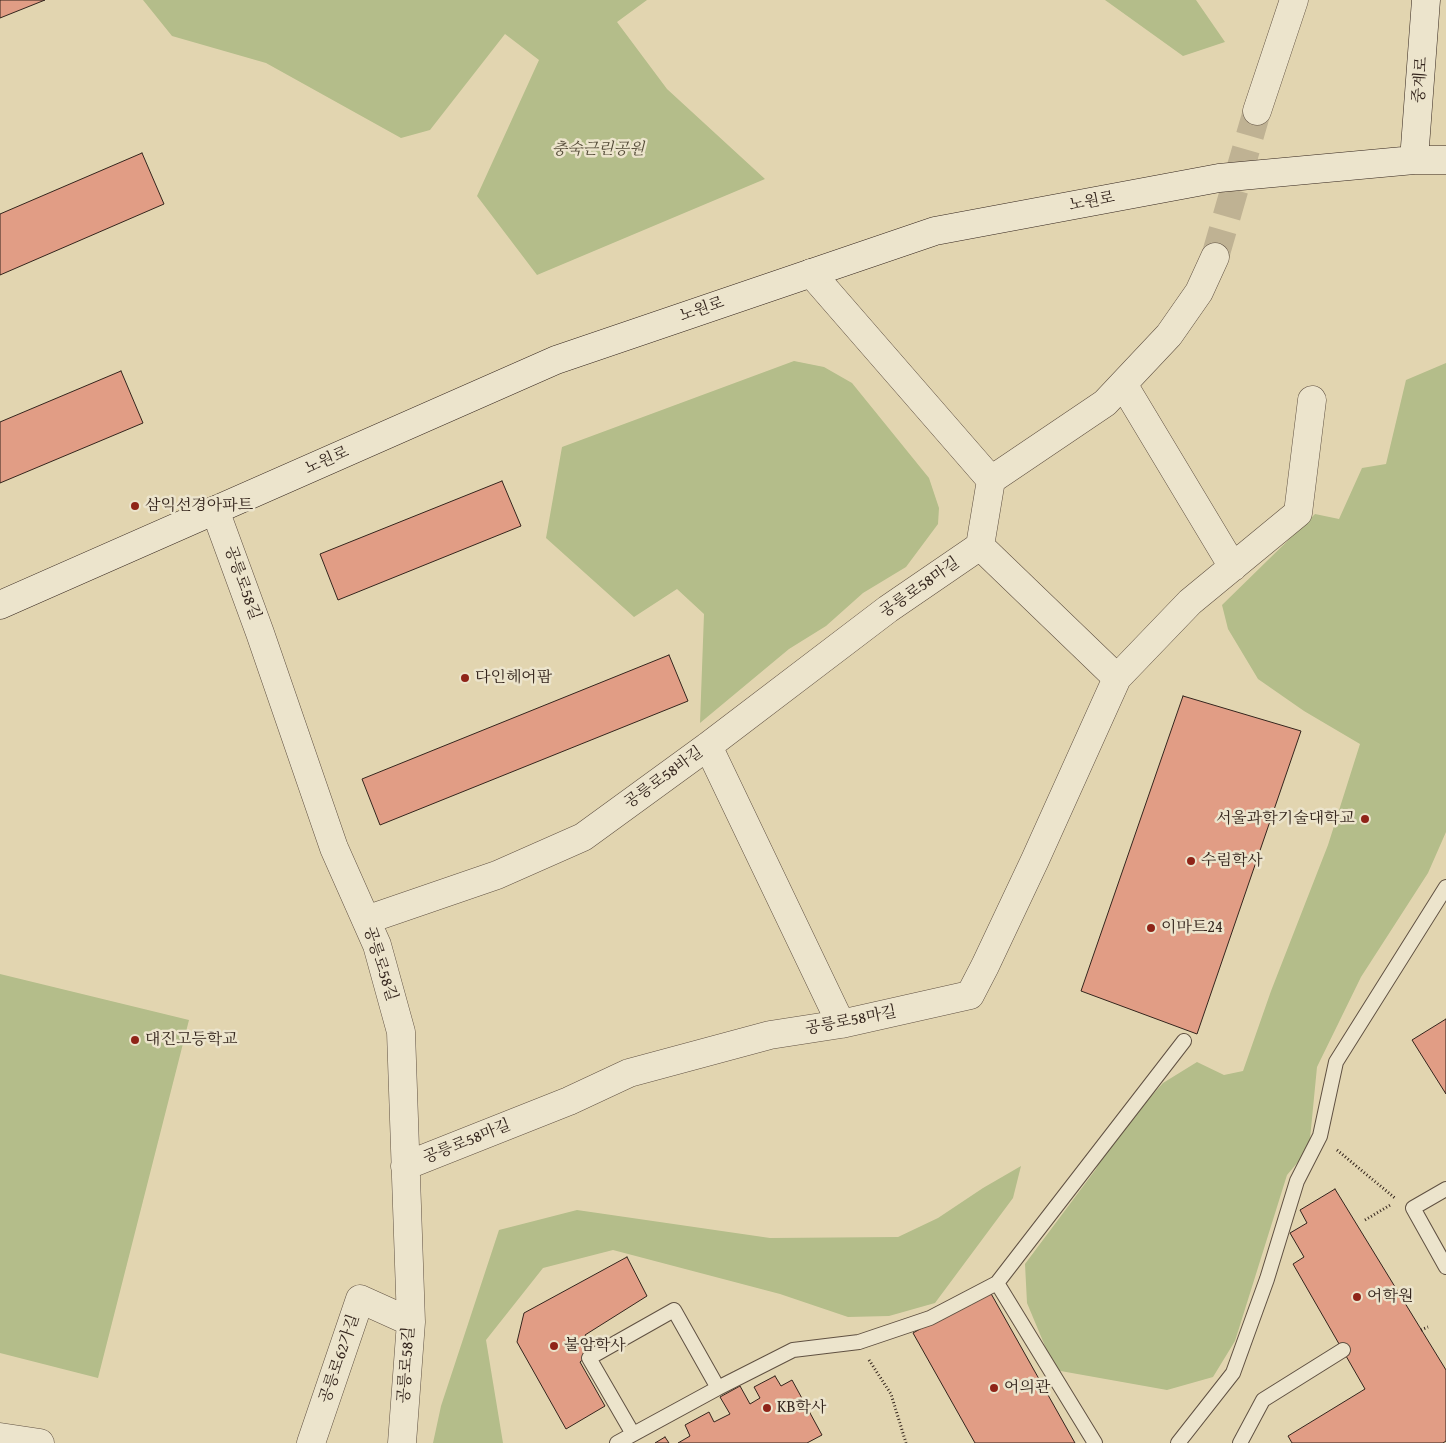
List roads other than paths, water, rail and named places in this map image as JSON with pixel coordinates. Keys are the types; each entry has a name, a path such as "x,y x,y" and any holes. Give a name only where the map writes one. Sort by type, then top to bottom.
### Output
{"street":[{"path":"1257,110 1294,0"},
{"name":"중계로","path":"1414,160 1426,0"},
{"name":"노원로","path":"0,605 556,360 935,231 1219,178 1414,160 1446,160"},
{"path":"1117,678 980,546 991,480 1105,403 1169,335 1199,292 1214,257"},
{"path":"811,273 991,480"},
{"path":"1123,384 1233,567"},
{"name":"공릉로58마길","path":"406,1166 569,1101 629,1073 770,1035 841,1024 970,995 1035,860 1117,678 1190,602 1298,513 1312,400"},
{"name":"공릉로58길","path":"215,510 334,848 377,945 401,1032 411,1322 402,1443"},
{"name":"공릉로58마길","path":"708,746 888,609 980,546"},
{"name":"공릉로58바길","path":"366,920 498,876 583,837 708,746 841,1024"},
{"name":"공릉로62가길","path":"311,1443 360,1299 411,1322"},
{"path":"0,1437 40,1443"}],"lane":[{"path":"1178,1443 1233,1373 1267,1279 1297,1181 1320,1136 1336,1062 1446,886"},
{"path":"617,1443 793,1350 858,1342 930,1318 997,1283 1184,1041"},
{"path":"1446,1189 1413,1208 1446,1268"},
{"path":"997,1283 1096,1443"},
{"path":"633,1434 590,1358 674,1310 718,1388"},
{"path":"1240,1443 1263,1400 1343,1350"}],"tunnel":[{"path":"1215,257 1257,111"}],"place":[{"name":"삼익선경아파트","path":"135,506"},
{"name":"다인헤어팜","path":"465,678"},
{"name":"서울과학기술대학교","path":"1365,819"},
{"name":"수림학사","path":"1191,861"},
{"name":"이마트24","path":"1151,928"},
{"name":"대진고등학교","path":"135,1040"},
{"name":"어학원","path":"1357,1297"},
{"name":"불암학사","path":"554,1346"},
{"name":"어의관","path":"994,1388"},
{"name":"KB학사","path":"767,1408"}],"park label":[{"name":"충숙근린공원","path":"598,150"}]}
